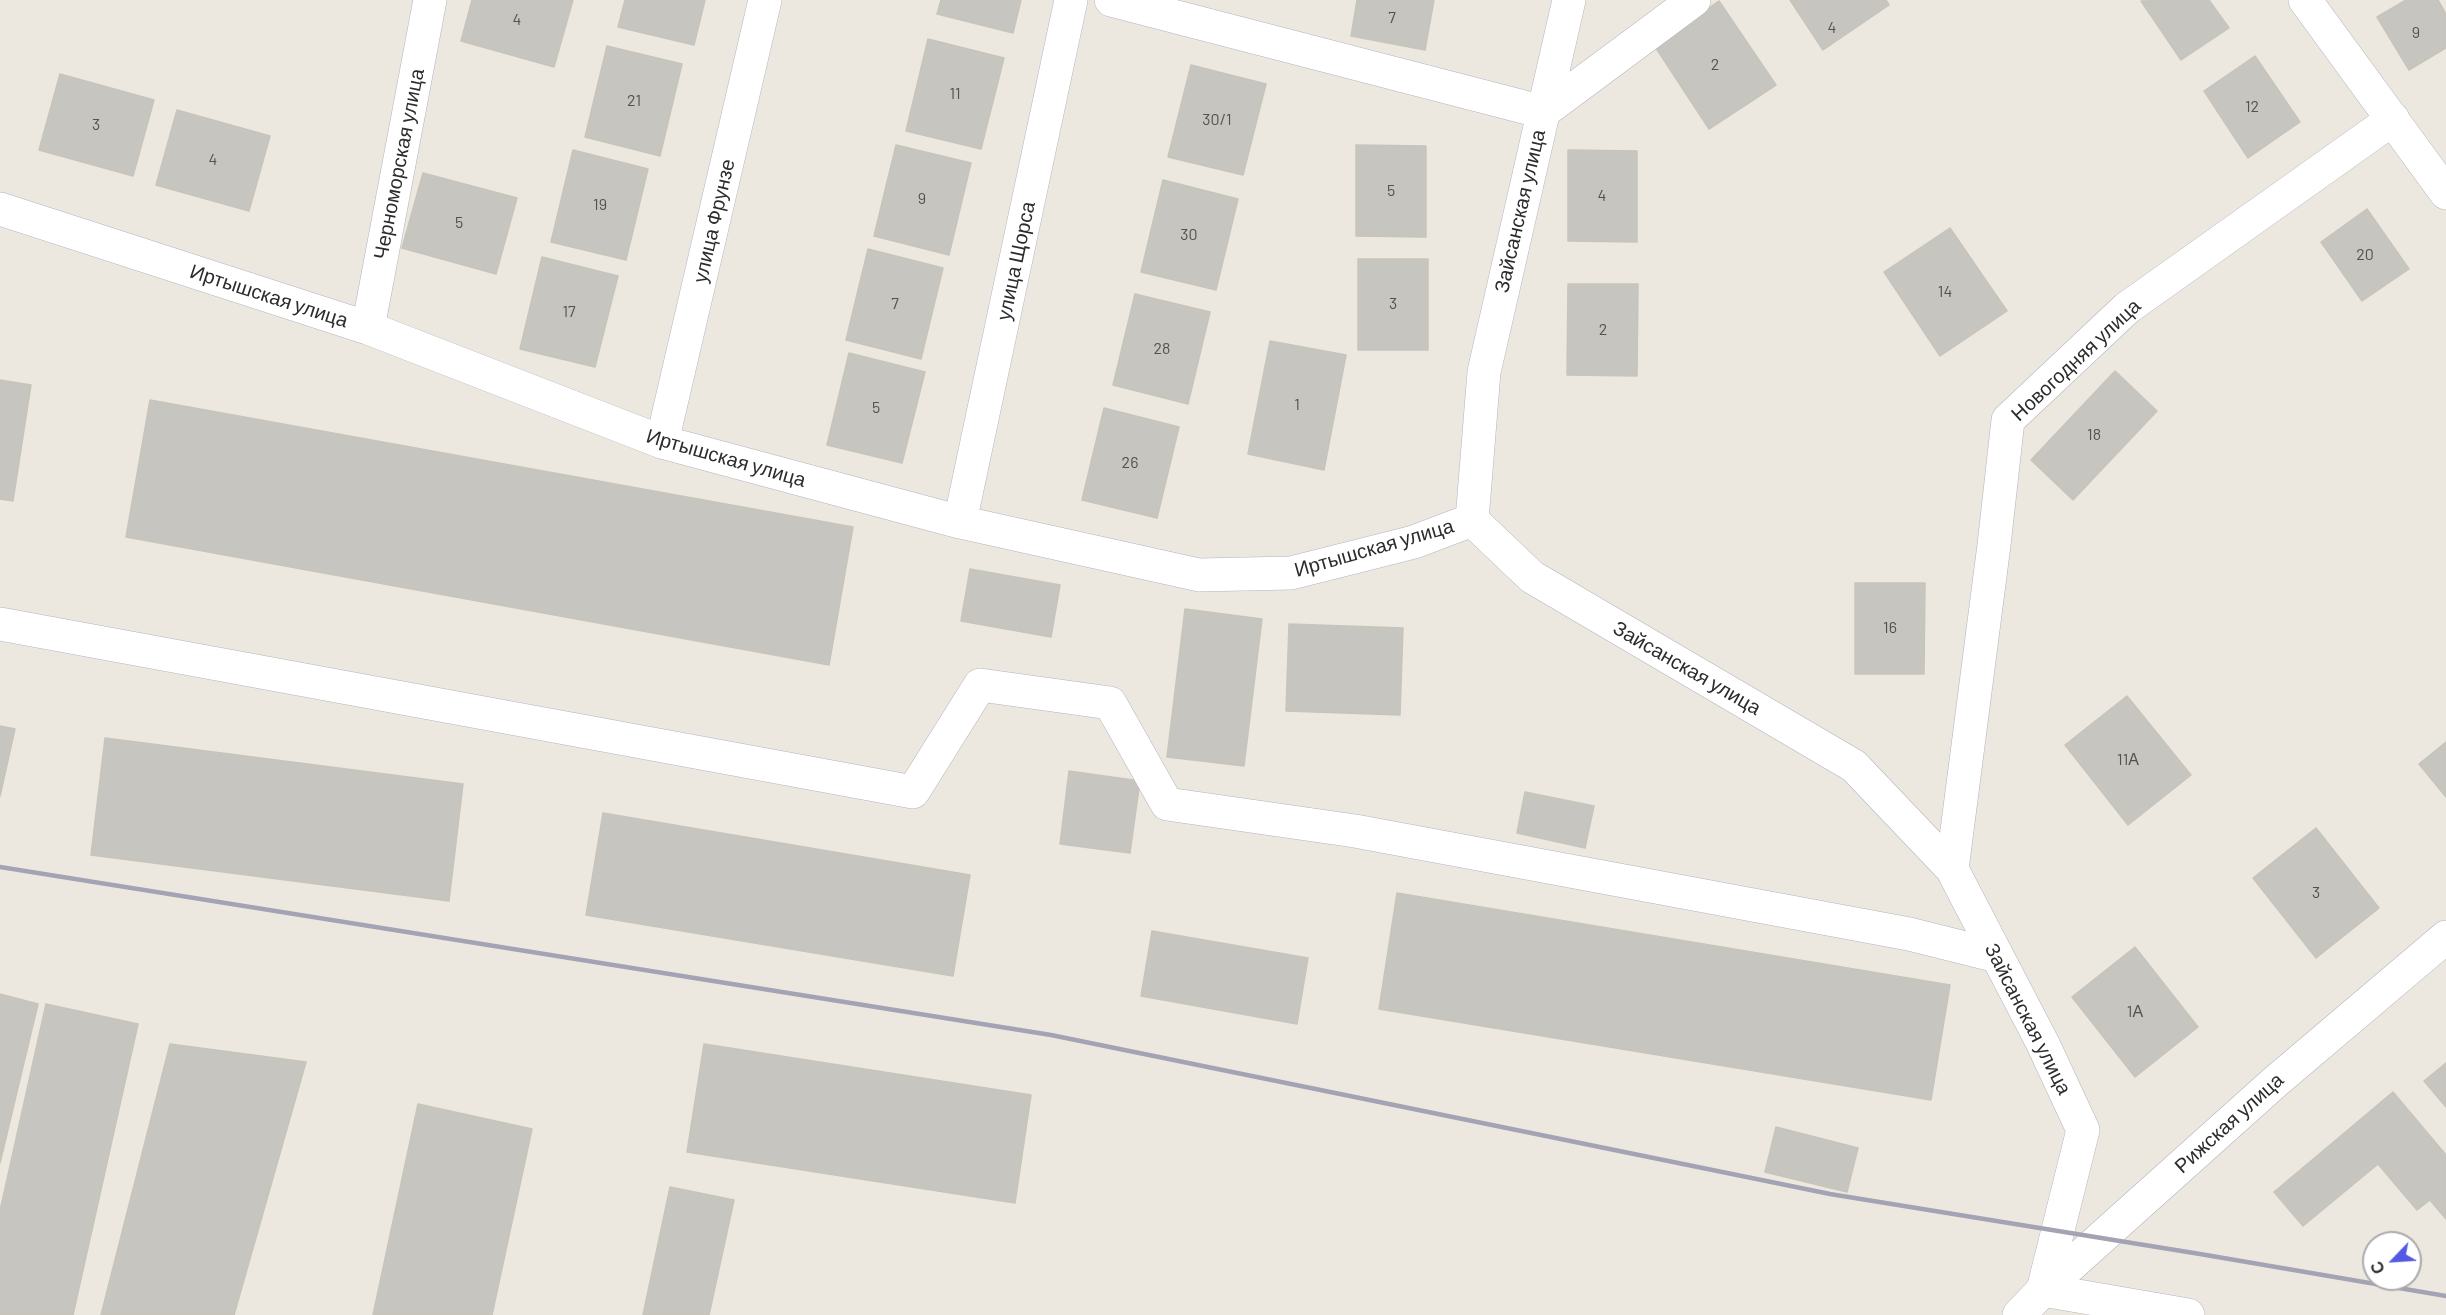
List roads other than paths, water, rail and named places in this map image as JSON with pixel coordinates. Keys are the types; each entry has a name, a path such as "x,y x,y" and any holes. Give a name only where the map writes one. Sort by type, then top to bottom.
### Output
{"street":[{"name":"Черноморская улица","path":"368,328 430,0"},
{"name":"улица Фрунзе","path":"662,442 765,0"},
{"name":"улица Щорса","path":"960,522 1071,0"},
{"path":"1112,0 1543,112 1694,0"},
{"name":"Зайсанская улица","path":"1569,0 1484,372 1472,520 1532,577 1854,766 1952,868 2043,1044 2083,1130 2043,1290"},
{"path":"2305,0 2446,193"},
{"name":"Новогодняя улица","path":"1952,868 2008,420 2127,308 2393,119"},
{"name":"Иртышская улица","path":"0,209 368,328 662,442 960,522 1199,575 1291,573 1414,542 1472,520"},
{"path":"0,624 913,792 980,685 1110,703 1167,804 1366,834 1909,934 1997,956"},
{"name":"Рижская улица","path":"2019,1315 2043,1290 2275,1082 2446,937"},
{"path":"2043,1290 2188,1315"}],"railway":[{"path":"0,867 1051,1035 1830,1194 2446,1296"}]}
